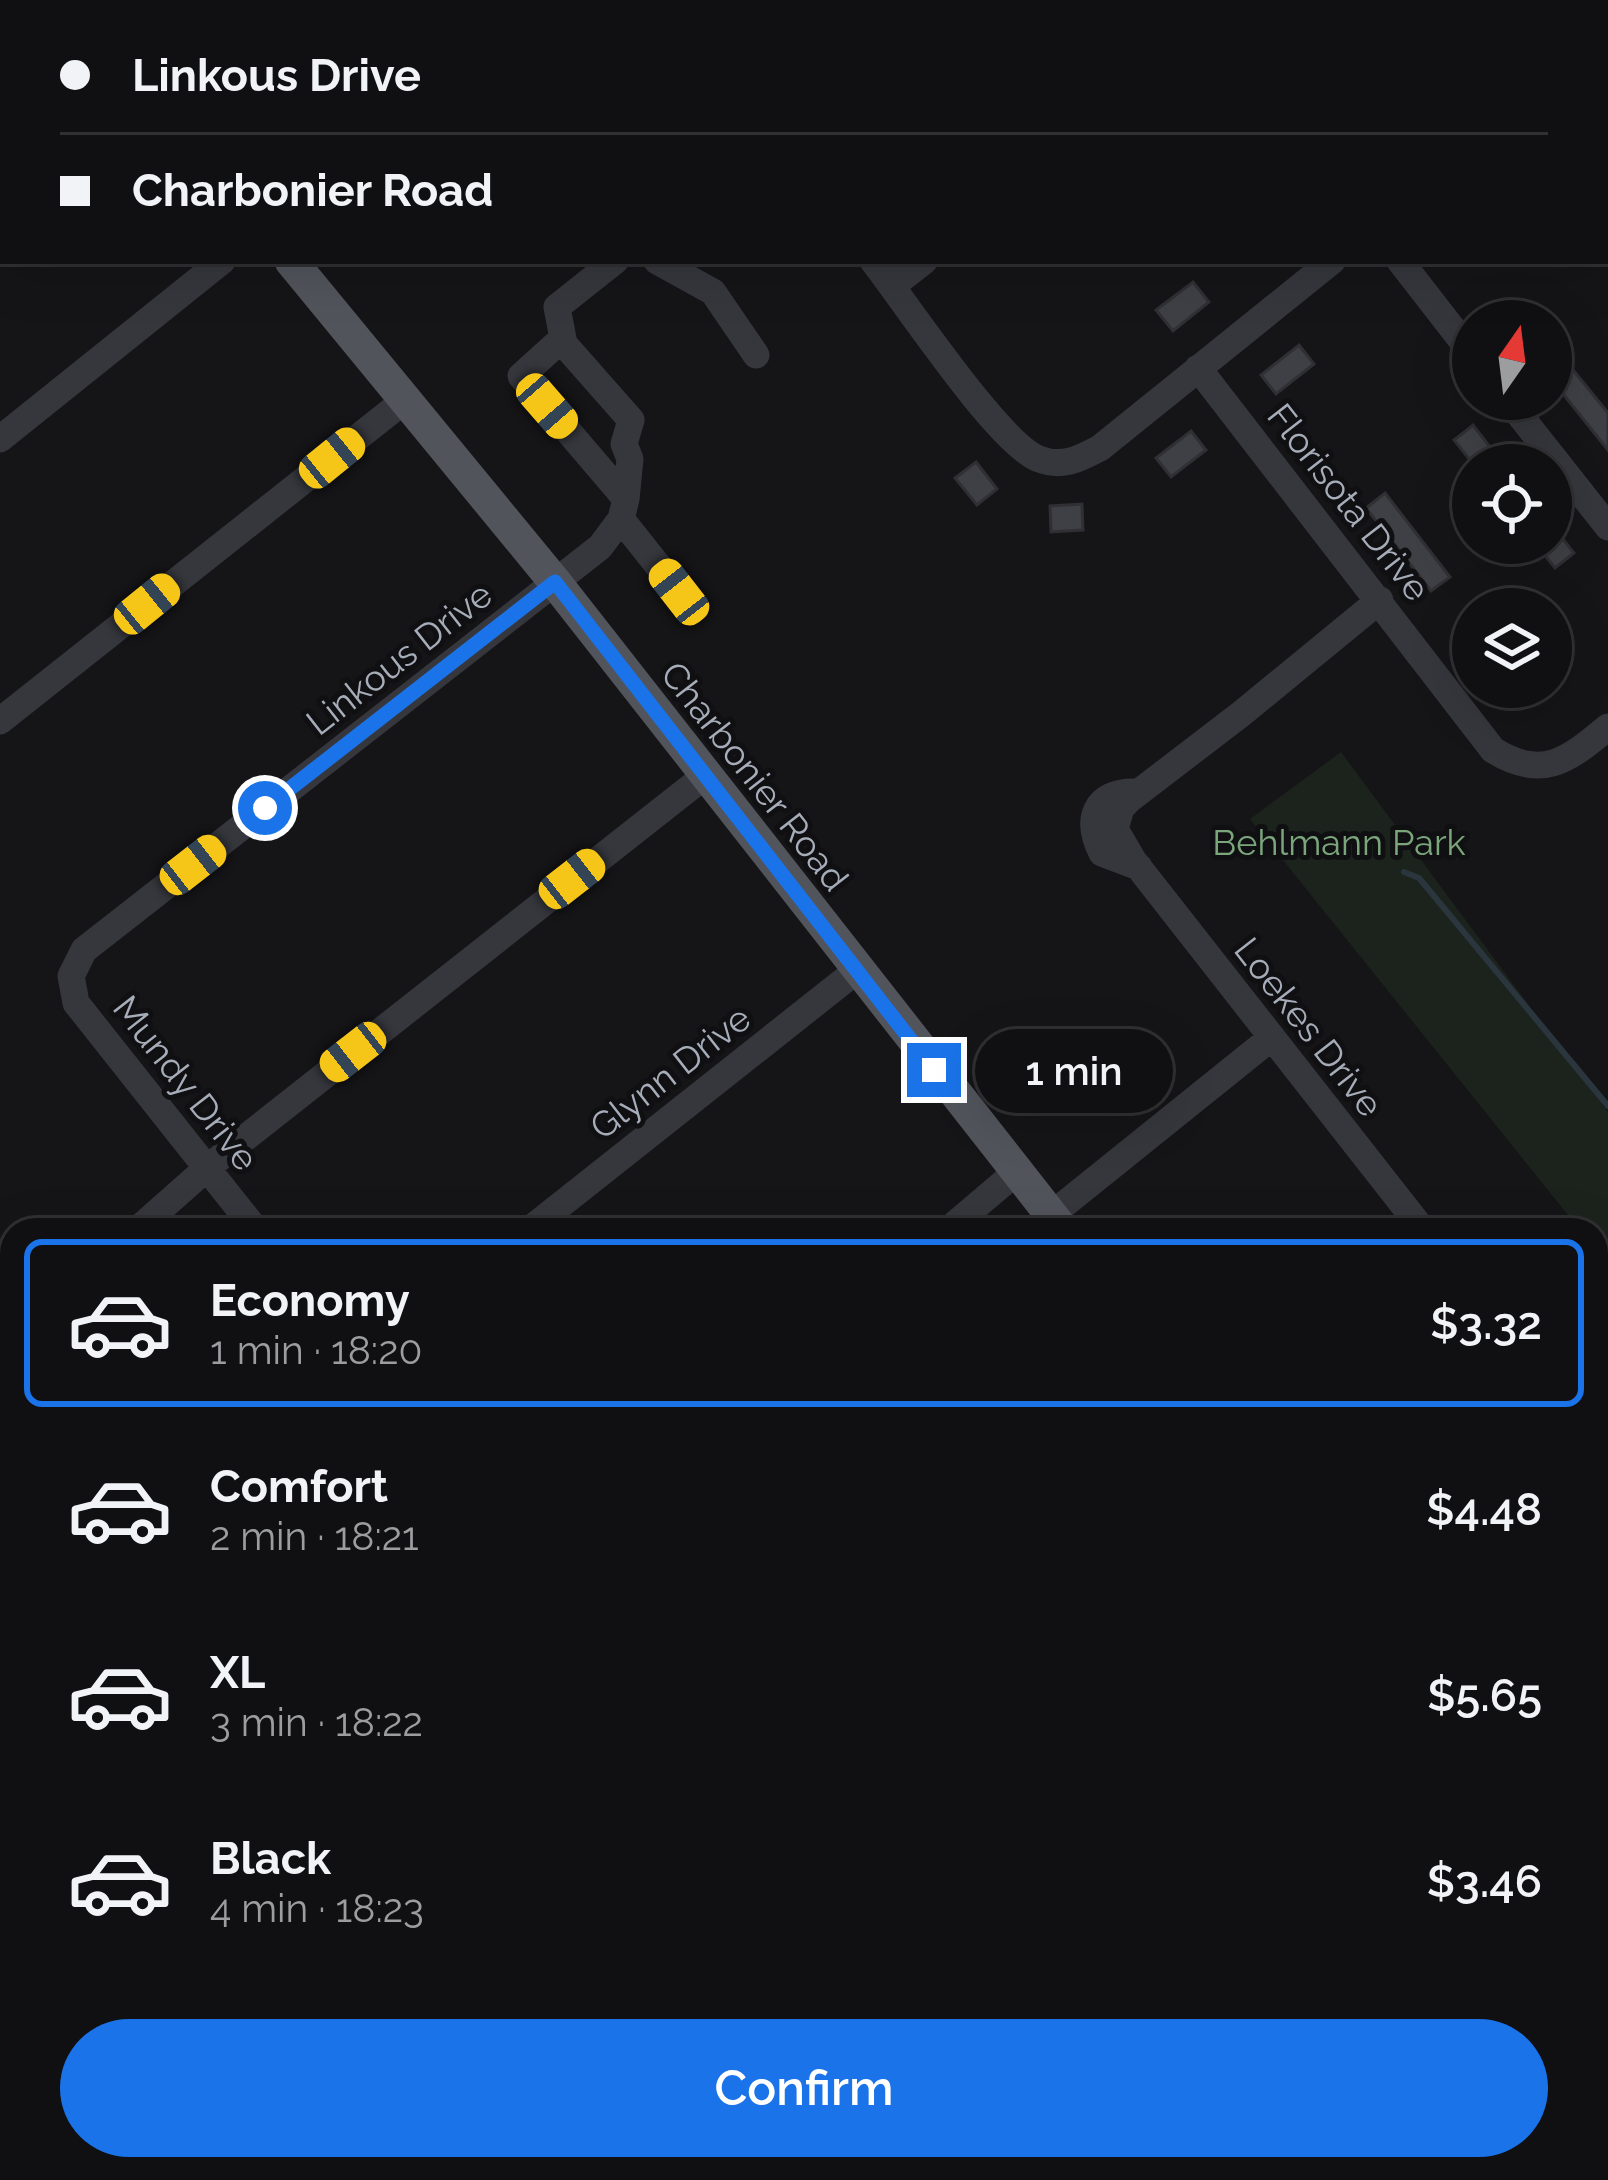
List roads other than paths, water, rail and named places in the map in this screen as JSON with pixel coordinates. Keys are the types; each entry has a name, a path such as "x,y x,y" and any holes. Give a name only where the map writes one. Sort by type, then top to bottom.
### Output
{"main road":[{"name":"Charbonier Road","path":"293,264 555,582 1054,1218"}],"street":[{"path":"0,439 218,264"},
{"path":"611,264 557,307 563,338 633,438 624,509"},
{"path":"662,264 713,292 756,355"},
{"path":"875,264 949,365 1025,452 1072,463 1100,448 1327,264"},
{"path":"892,286 919,264"},
{"path":"1402,264 1452,328"},
{"path":"563,338 521,376 624,509 679,592"},
{"name":"Florisota Drive","path":"1198,368 1493,749 1510,760 1539,767 1573,756 1608,727"},
{"path":"0,721 405,400"},
{"path":"1524,420 1608,527"},
{"name":"Linkous Drive","path":"71,976 84,950 600,547 624,509"},
{"name":"Loekes Drive","path":"1380,600 1121,808 1115,829 1139,867 1414,1218"},
{"path":"151,1218 207,1168 706,775"},
{"name":"Glynn Drive","path":"545,1218 856,970"},
{"name":"Mundy Drive","path":"71,976 76,1003 247,1218"},
{"path":"1062,1218 1271,1038"},
{"path":"962,1218 1015,1173"}],"waterway":[{"path":"1404,872 1419,878 1608,1106"}],"park label":[{"name":"Behlmann Park","path":"1339,842"}]}
